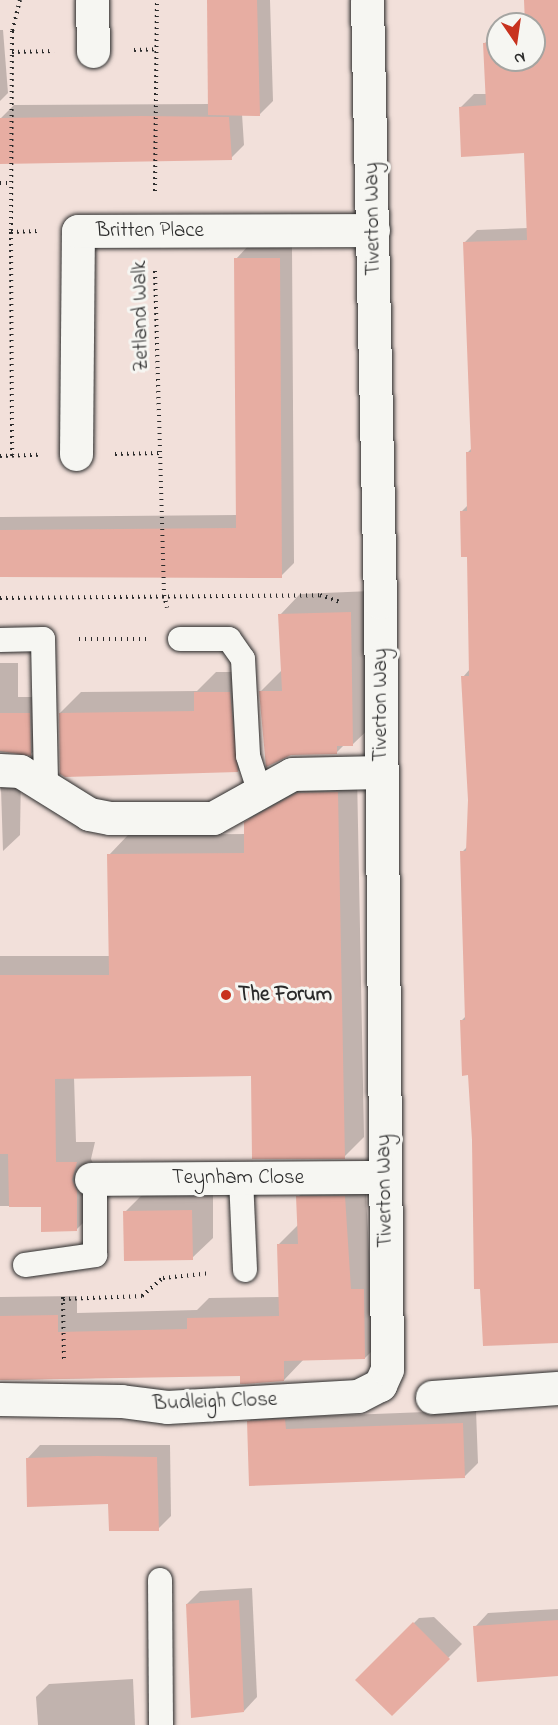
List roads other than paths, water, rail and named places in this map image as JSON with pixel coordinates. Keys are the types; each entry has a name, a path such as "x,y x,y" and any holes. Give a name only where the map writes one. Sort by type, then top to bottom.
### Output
{"street":[{"path":"92,0 93,51"},
{"name":"Tiverton Way","path":"358,1396 380,1385 387,1369 380,602 367,0"},
{"name":"Britten Place","path":"76,454 78,231 373,230"},
{"path":"0,770 20,771 89,814 110,818 213,818 236,808 259,790 292,774 381,772"},
{"name":"Teynham Close","path":"93,1179 385,1177"},
{"path":"432,1397 558,1388"},
{"name":"Budleigh Close","path":"0,1399 64,1398 167,1407 358,1396"}],"lane":[{"path":"0,640 44,639 46,787"},
{"path":"180,639 229,639 243,659 248,756 259,790"},
{"path":"241,1178 245,1270"},
{"path":"25,1265 95,1255 93,1179"},
{"path":"160,1580 161,1725"}],"place":[{"name":"The Forum","path":"226,995"}]}
